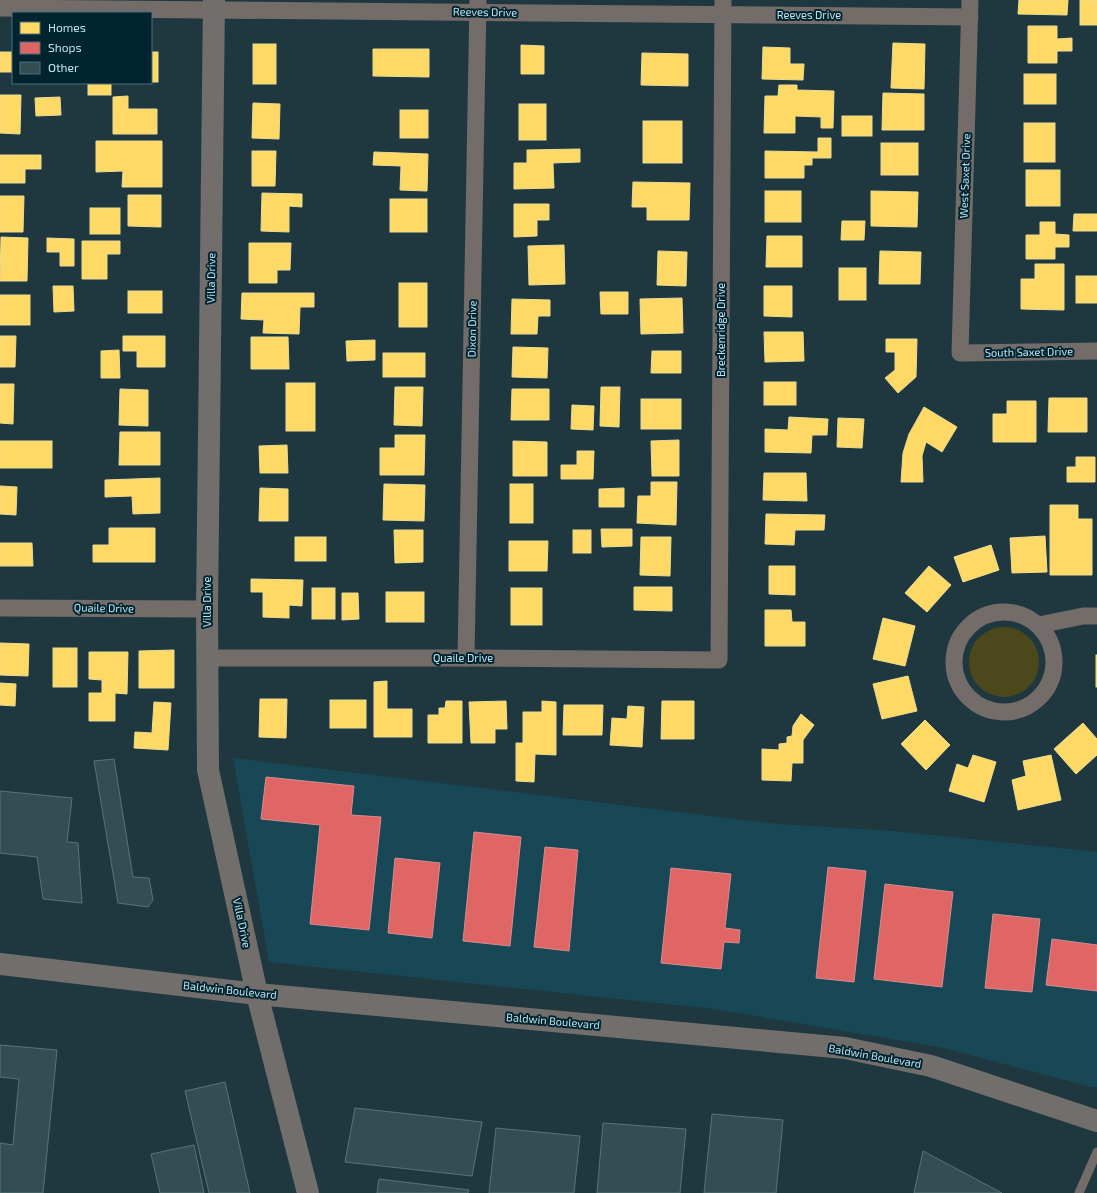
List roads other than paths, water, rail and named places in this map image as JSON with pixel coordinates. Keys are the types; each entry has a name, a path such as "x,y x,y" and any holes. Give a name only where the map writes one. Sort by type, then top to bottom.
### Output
{"street":[{"name":"West Saxet Drive","path":"960,352 970,0"},
{"name":"Reeves Drive","path":"0,8 214,5 723,7 970,17"},
{"name":"Villa Drive","path":"214,5 207,609 208,770 257,994 308,1193"},
{"name":"Dixon Drive","path":"466,658 478,6"},
{"name":"Breckenridge Drive","path":"719,660 723,7"},
{"name":"South Saxet Drive","path":"960,352 1097,351"},
{"name":"Quaile Drive","path":"0,608 207,609"},
{"path":"1039,625 1051,642 1055,663 1050,683 1037,700 1018,710 998,712 978,705 962,691 954,672 955,650 964,631 980,618 1000,612 1021,614 1039,625 1083,616 1097,616"},
{"name":"Quaile Drive","path":"207,658 719,660"},
{"name":"Baldwin Boulevard","path":"0,964 257,994 845,1048 931,1066 1097,1121"}],"lane":[{"path":"1079,1193 1097,1152"}]}
